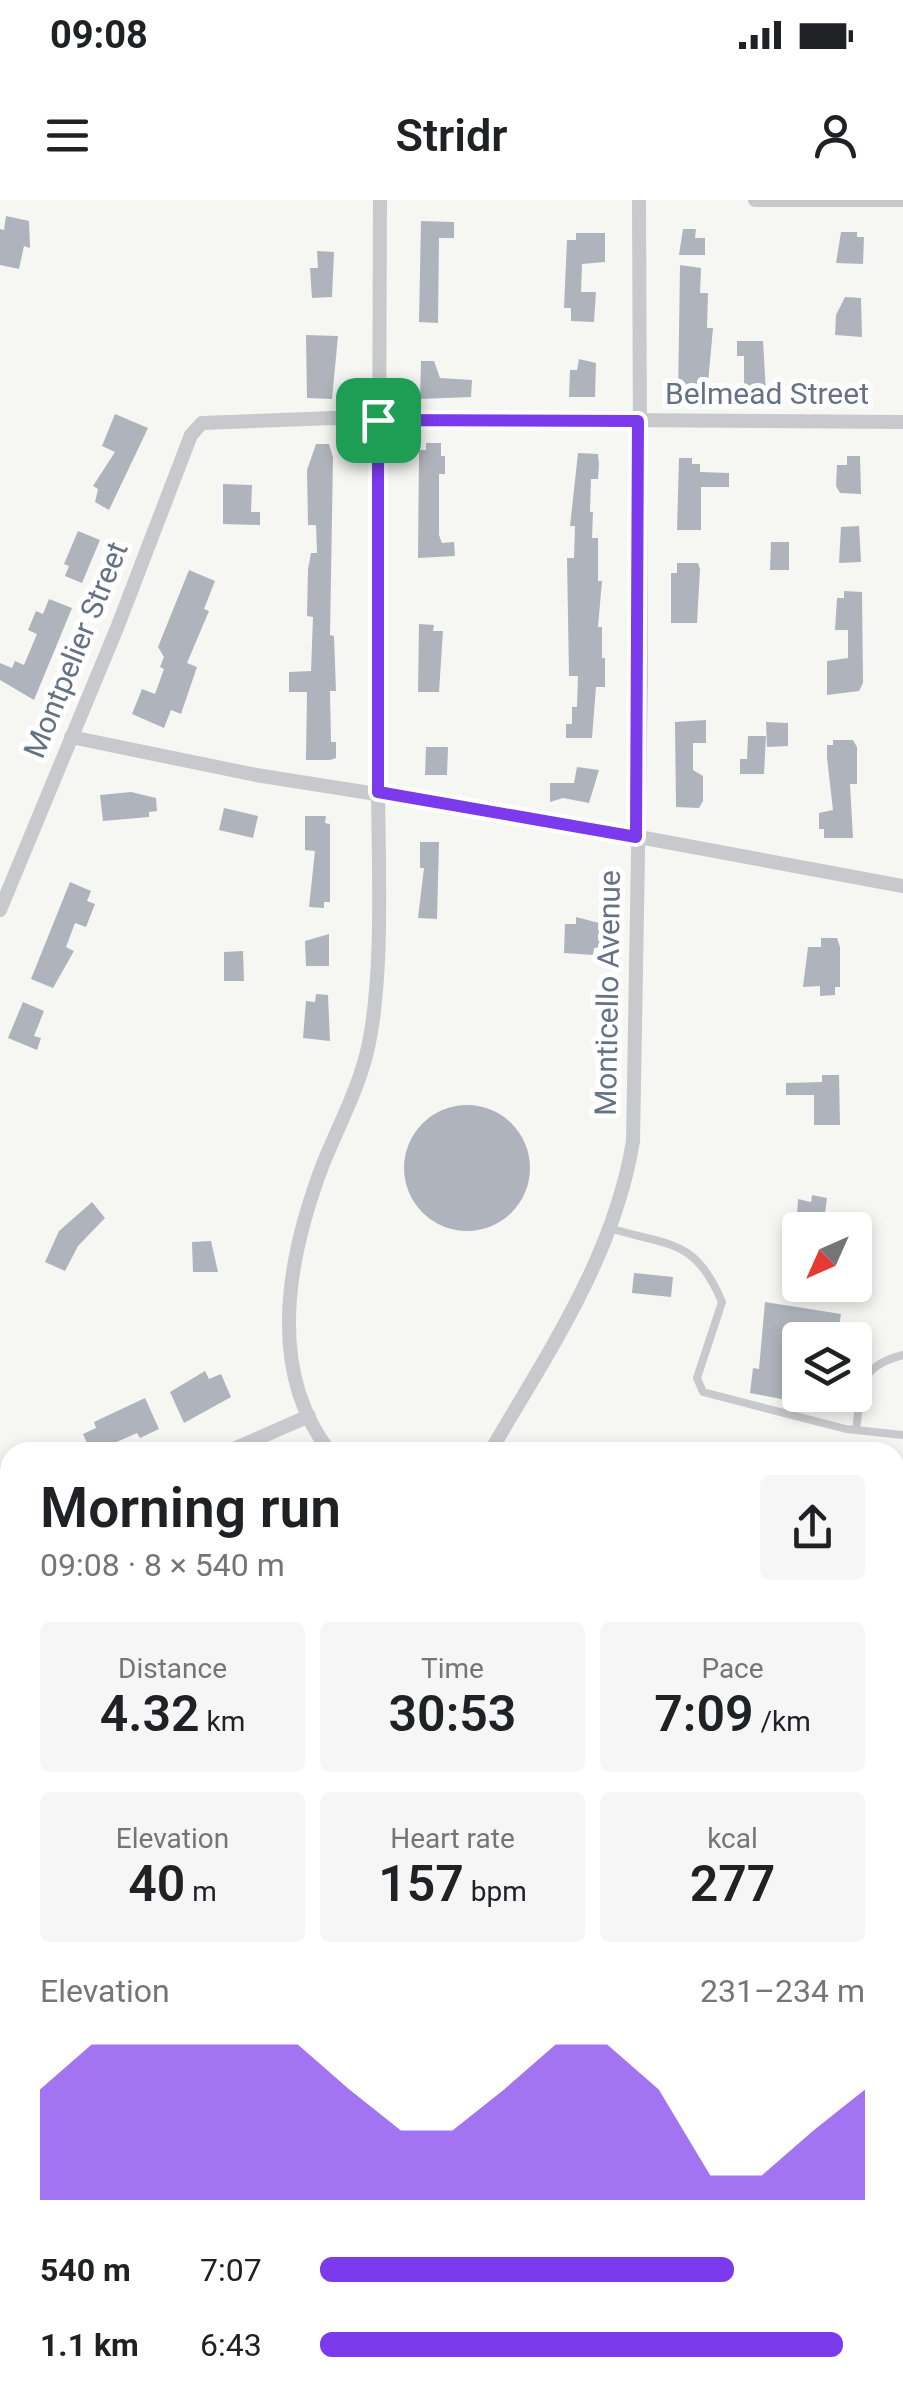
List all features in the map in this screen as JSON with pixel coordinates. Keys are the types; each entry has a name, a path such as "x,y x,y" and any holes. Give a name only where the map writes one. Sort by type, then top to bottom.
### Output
{"street":[{"path":"324,1442 309,1416 292,1364 289,1292 309,1204 356,1090 371,1034 378,792 380,200"},
{"name":"Monticello Avenue","path":"496,1442 575,1306 612,1228 628,1175 636,1098 639,200"},
{"path":"755,200 903,200"},
{"name":"Belmead Street","path":"212,419 903,422"},
{"name":"Montpelier Street","path":"0,910 191,435 212,419"},
{"path":"71,737 256,774 378,792 903,886"},
{"path":"250,1442 309,1416"}],"lane":[{"path":"612,1228 692,1252 708,1268 722,1302 697,1378 703,1392 856,1430 903,1434"},
{"path":"856,1430 868,1371 878,1362 903,1355"}],"building":[{"path":"6,216 29,221 30,248 24,246 19,269 0,265 0,229 4,230"},
{"path":"421,221 454,222 454,238 439,238 438,323 419,322"},
{"path":"683,229 696,229 695,238 705,238 705,255 679,255"},
{"path":"841,232 857,232 857,237 864,237 863,264 836,263"},
{"path":"576,233 605,233 605,262 582,264 581,292 596,292 594,322 571,321 571,308 564,308 567,240 576,240"},
{"path":"317,251 334,252 332,297 312,298 310,268 318,268"},
{"path":"680,265 701,268 700,293 708,293 707,328 713,328 708,383 700,383 700,398 678,398"},
{"path":"845,297 861,298 862,337 835,335 836,315"},
{"path":"306,335 338,336 332,399 307,398"},
{"path":"737,341 763,341 766,393 744,392 744,356 737,356"},
{"path":"579,359 596,363 595,397 569,397 570,370 577,370"},
{"path":"421,361 434,361 440,378 472,380 471,397 420,399"},
{"path":"115,414 148,428 109,510 95,502 98,489 93,486 115,452 102,446"},
{"path":"426,443 441,443 441,456 445,456 445,474 439,474 439,535 442,543 454,542 455,556 418,558 419,450 426,450"},
{"path":"316,444 329,444 333,457 330,635 334,636 336,691 330,691 331,742 336,742 336,758 330,760 306,760 307,692 289,692 289,672 311,671 313,617 307,616 308,569 311,553 317,553 316,525 308,525 307,470"},
{"path":"578,453 598,454 599,464 598,479 591,479 590,512 592,538 598,538 598,581 602,581 598,627 602,627 605,687 596,687 592,738 566,738 566,724 572,724 572,707 577,707 578,676 569,676 567,558 574,558 575,526 570,526"},
{"path":"847,456 860,456 861,494 840,493 836,486 837,465 847,465"},
{"path":"679,458 692,458 692,464 700,464 700,472 729,473 729,487 701,487 701,530 677,530"},
{"path":"223,484 252,485 251,512 260,512 260,525 223,524"},
{"path":"859,526 861,562 839,563 841,527"},
{"path":"78,531 100,540 82,583 65,576 69,566 64,564"},
{"path":"771,542 789,542 789,570 770,570"},
{"path":"677,563 698,563 700,569 697,623 671,623 671,573 677,573"},
{"path":"189,570 215,581 204,609 209,611 187,663 197,667 181,714 171,710 164,728 132,714 142,689 155,694 164,669 160,667 164,657 158,647"},
{"path":"844,591 862,592 863,683 859,691 827,695 827,661 848,658 848,630 835,630 837,598 844,598"},
{"path":"49,599 72,608 34,700 0,680 0,663 12,668 15,661 24,665 37,634 28,630 36,611 43,614"},
{"path":"419,624 434,625 433,631 443,631 439,692 418,692"},
{"path":"706,720 706,743 693,743 693,770 703,776 703,801 699,808 676,807 675,722"},
{"path":"766,722 788,723 788,746 767,747"},
{"path":"748,736 766,736 764,774 740,774 740,759 747,759"},
{"path":"833,740 853,740 857,747 857,784 850,784 853,838 824,838 824,829 819,829 819,813 833,810 827,745 833,745"},
{"path":"426,747 448,747 447,775 425,775"},
{"path":"577,767 599,770 589,803 563,798 550,802 550,783 574,783"},
{"path":"131,792 156,798 157,811 149,812 149,817 103,821 100,795"},
{"path":"224,808 258,816 253,838 219,830"},
{"path":"305,816 326,816 325,823 330,824 330,902 324,902 324,908 309,907 315,851 305,850"},
{"path":"420,842 439,842 437,919 418,918 424,868 420,868"},
{"path":"70,882 91,891 87,901 95,904 86,927 75,923 66,947 74,951 53,988 31,979"},
{"path":"576,917 607,925 606,946 594,948 593,955 564,953 565,924 576,924"},
{"path":"329,934 329,966 306,966 305,941"},
{"path":"821,938 837,938 840,947 840,987 835,987 835,995 820,996 820,986 803,987 808,947 821,947"},
{"path":"243,951 244,981 224,981 224,952"},
{"path":"316,994 328,995 330,1041 303,1038 306,1001 315,1002"},
{"path":"23,1002 44,1011 34,1036 41,1038 37,1050 8,1038"},
{"path":"822,1075 839,1075 840,1125 814,1125 814,1095 786,1095 786,1083 822,1082"},
{"path":"467,1105 491,1110 511,1124 525,1144 530,1168 525,1192 511,1212 491,1226 467,1231 443,1226 423,1212 409,1192 404,1168 409,1144 423,1124 443,1110"},
{"path":"812,1195 827,1198 825,1212 797,1212 798,1199 811,1202"},
{"path":"92,1202 105,1218 78,1246 65,1271 45,1262 59,1231"},
{"path":"211,1241 218,1272 193,1272 192,1242"},
{"path":"634,1273 673,1277 671,1297 632,1293"},
{"path":"765,1302 841,1314 840,1322 782,1322 782,1399 750,1393 753,1368 759,1369"},
{"path":"205,1371 209,1379 221,1374 231,1397 184,1423 170,1392"},
{"path":"145,1398 159,1429 140,1438 137,1433 117,1442 87,1442 83,1434 96,1428 94,1422"}],"route":[{"path":"378,420 638,421 640,682 636,837 378,792 378,420"}]}
